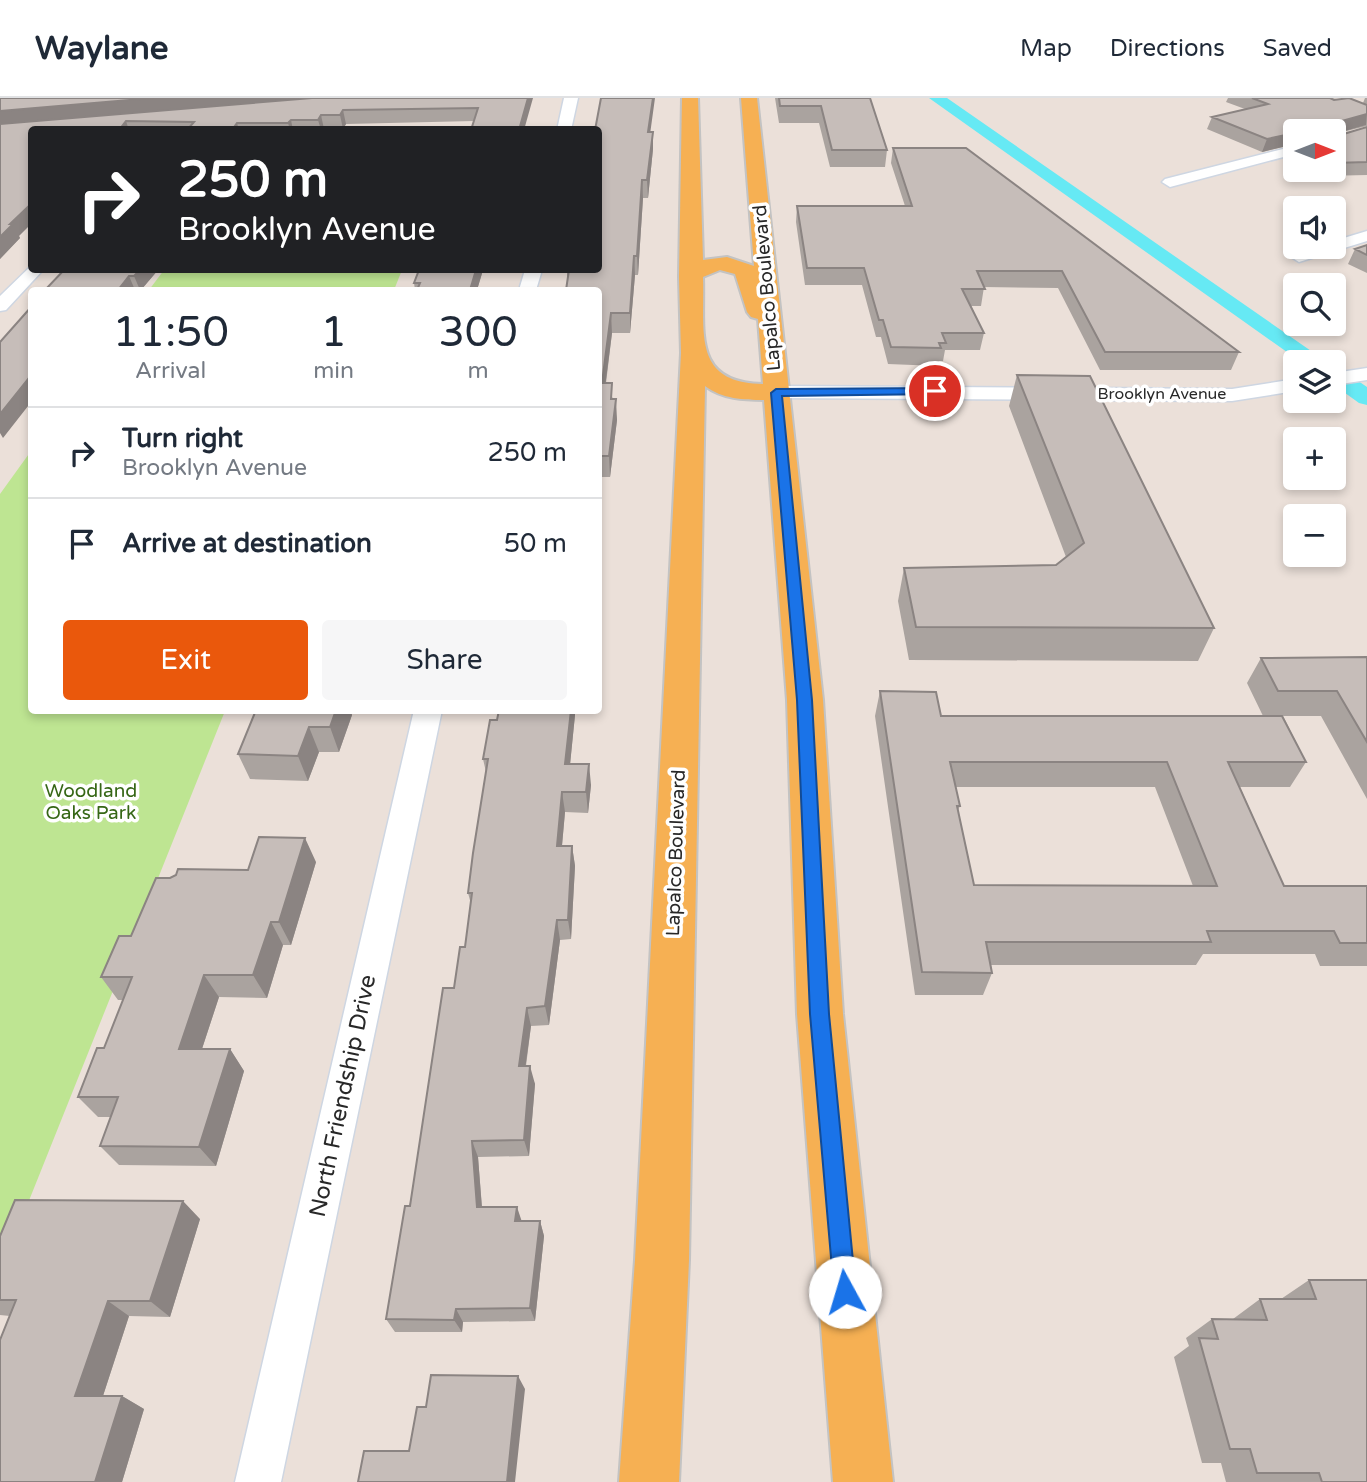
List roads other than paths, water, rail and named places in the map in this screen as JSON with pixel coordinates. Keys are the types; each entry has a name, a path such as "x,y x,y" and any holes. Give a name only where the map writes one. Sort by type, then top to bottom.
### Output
{"main road":[{"name":"Lapalco Boulevard","path":"649,1482 662,1260 693,353 691,230 700,134 690,98"},
{"name":"Lapalco Boulevard","path":"749,98 805,700 827,1103 863,1482"},
{"path":"735,135 741,138 756,167"},
{"path":"691,230 698,239 717,245 764,243"},
{"path":"690,277 705,265 713,263 733,265 745,270 761,322 774,346"},
{"path":"693,353 705,375 718,385 737,392 776,393"}],"street":[{"path":"565,126 571,98"},
{"path":"1170,181 1283,153"},
{"path":"1346,243 1367,236"},
{"path":"0,306 31,273"},
{"path":"1346,377 1364,374"},
{"name":"Brooklyn Avenue","path":"776,393 1232,395 1283,388"},
{"name":"North Friendship Drive","path":"258,1482 428,714"}],"waterway":[{"path":"937,98 1299,350"},
{"path":"1346,383 1367,398"}],"park label":[{"name":"Woodland Oaks Park","path":"91,802"}]}
